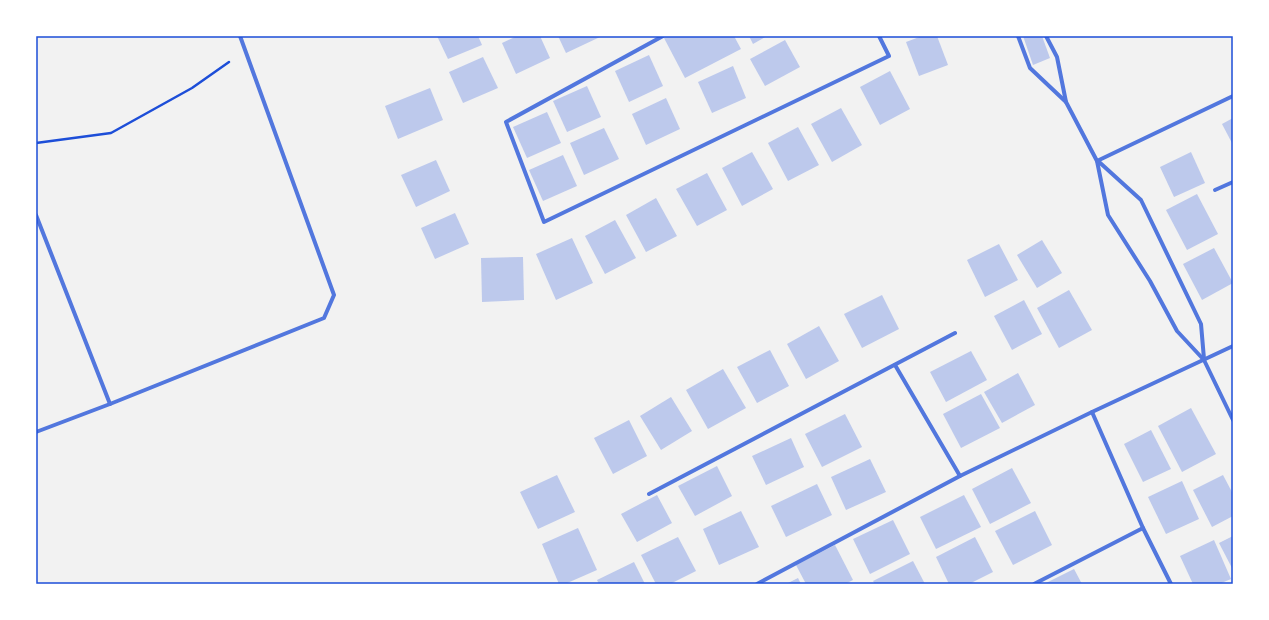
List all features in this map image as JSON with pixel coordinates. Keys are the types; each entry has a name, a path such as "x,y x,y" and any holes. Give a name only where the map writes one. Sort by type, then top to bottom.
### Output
{"street":[{"path":"36,432 110,404 324,318 334,295 240,36"},
{"path":"663,36 506,122 544,222 890,56 879,36"},
{"path":"1018,36 1030,68 1066,102"},
{"path":"1046,36 1057,57 1066,102 1097,161 1108,215 1150,281 1177,331 1204,360 1233,420"},
{"path":"1097,161 1233,96"},
{"path":"1097,161 1141,200 1201,324 1204,360"},
{"path":"1215,190 1233,182"},
{"path":"36,215 110,404"},
{"path":"649,494 955,333"},
{"path":"757,584 960,476 1233,346"},
{"path":"895,365 960,476"},
{"path":"1092,412 1143,528 1171,584"},
{"path":"1034,584 1143,528"}],"path":[{"path":"36,143 111,133 192,88 245,50"}],"building":[{"path":"437,36 478,36 482,45 448,59"},
{"path":"517,36 540,36 550,58 516,74 502,43"},
{"path":"558,36 599,36 600,37 566,53"},
{"path":"667,36 734,36 741,49 685,78 664,38"},
{"path":"749,36 767,36 753,44"},
{"path":"922,36 937,36 948,65 919,76 906,42"},
{"path":"1023,36 1042,36 1050,58 1033,65"},
{"path":"785,40 800,67 765,86 750,59"},
{"path":"649,55 663,86 629,102 615,71"},
{"path":"483,57 498,88 463,103 449,72"},
{"path":"733,66 746,98 712,113 698,82"},
{"path":"890,71 910,109 880,125 860,87"},
{"path":"587,86 601,117 567,132 553,101"},
{"path":"430,88 443,120 398,139 385,106"},
{"path":"666,98 680,129 646,145 632,114"},
{"path":"841,108 862,145 832,162 811,124"},
{"path":"547,112 561,143 527,158 513,127"},
{"path":"1233,118 1233,145 1222,124"},
{"path":"798,127 819,165 788,181 768,143"},
{"path":"604,128 619,159 584,175 570,143"},
{"path":"752,152 773,189 742,206 722,168"},
{"path":"1191,152 1205,183 1174,197 1160,167"},
{"path":"563,155 577,186 543,201 529,170"},
{"path":"436,160 450,191 416,207 401,175"},
{"path":"707,173 727,210 697,226 676,189"},
{"path":"1197,194 1218,234 1187,250 1166,210"},
{"path":"656,198 677,236 646,252 626,215"},
{"path":"455,213 469,244 435,259 421,228"},
{"path":"615,220 636,258 605,274 585,236"},
{"path":"572,238 593,283 556,300 536,254"},
{"path":"1042,240 1062,273 1037,288 1017,255"},
{"path":"999,244 1018,280 985,297 967,260"},
{"path":"1214,248 1233,283 1202,300 1183,264"},
{"path":"523,257 524,300 482,302 481,258"},
{"path":"1069,290 1092,330 1059,348 1037,308"},
{"path":"882,295 899,329 862,348 844,314"},
{"path":"1024,300 1042,334 1012,350 994,316"},
{"path":"819,326 839,361 806,379 787,344"},
{"path":"770,350 789,386 757,403 737,367"},
{"path":"971,351 987,380 946,402 930,372"},
{"path":"723,369 746,408 708,429 686,390"},
{"path":"1018,373 1035,405 1002,423 984,392"},
{"path":"981,394 1000,428 961,448 943,414"},
{"path":"671,397 692,431 661,450 640,416"},
{"path":"1191,408 1216,454 1182,472 1158,426"},
{"path":"845,414 862,447 822,467 805,434"},
{"path":"629,420 647,456 613,474 594,438"},
{"path":"1151,430 1171,469 1143,482 1124,444"},
{"path":"791,438 804,467 766,485 752,456"},
{"path":"870,459 886,492 846,510 831,477"},
{"path":"717,466 732,496 695,516 678,486"},
{"path":"1012,468 1031,503 990,524 972,489"},
{"path":"557,475 575,512 538,529 520,492"},
{"path":"1223,475 1233,494 1233,516 1212,527 1193,490"},
{"path":"1182,481 1199,519 1166,534 1148,497"},
{"path":"817,484 832,515 786,537 771,506"},
{"path":"657,495 672,523 637,542 621,514"},
{"path":"964,495 981,527 936,549 920,517"},
{"path":"741,511 759,547 719,565 703,529"},
{"path":"1035,511 1052,545 1013,565 995,531"},
{"path":"893,520 910,554 870,574 853,539"},
{"path":"578,528 597,570 565,584 559,584 542,544"},
{"path":"1233,536 1233,570 1219,543"},
{"path":"678,537 696,571 670,584 656,584 641,555"},
{"path":"975,537 993,572 969,584 949,584 936,557"},
{"path":"1214,540 1231,579 1219,584 1193,584 1180,556"},
{"path":"835,545 853,580 845,584 806,584 796,565"},
{"path":"913,561 925,584 875,584 873,581"},
{"path":"634,562 645,584 599,584 597,580"},
{"path":"1074,569 1082,584 1044,584"},
{"path":"798,578 801,584 786,584"}]}
